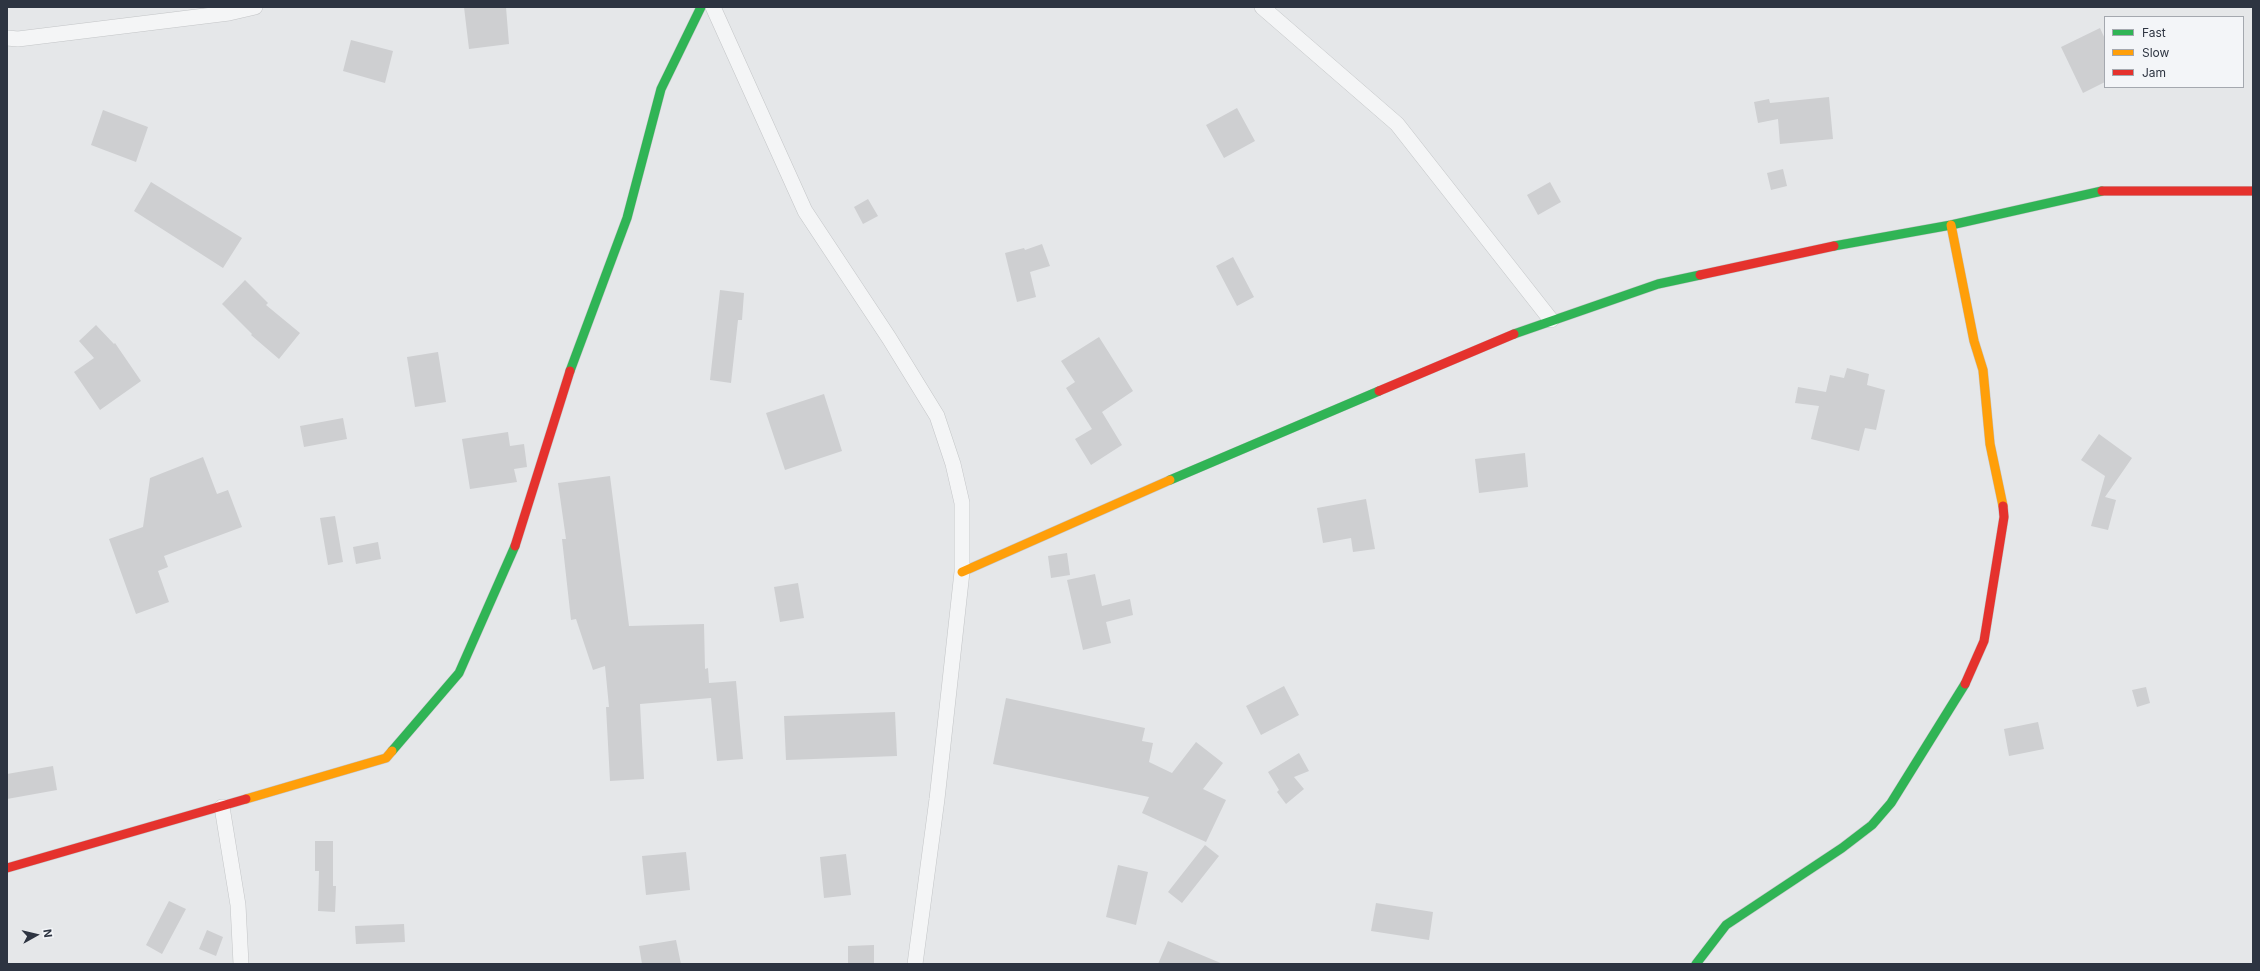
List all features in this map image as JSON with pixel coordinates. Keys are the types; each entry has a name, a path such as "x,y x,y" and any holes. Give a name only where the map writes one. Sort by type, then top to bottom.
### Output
{"street":[{"path":"7,38 18,39 213,15 255,7"},
{"path":"7,868 222,807 386,758 459,673 515,547 564,388 627,218 661,89 701,7"},
{"path":"713,7 805,211 937,416 954,464 962,502 962,572 937,799 915,964"},
{"path":"1262,7 1397,124 1551,320"},
{"path":"962,572 1254,443 1528,328 1658,284 1836,246 1951,225 2100,191 2253,191"},
{"path":"1696,964 1726,925 1842,848 1872,825 1891,803 1947,716 1972,672 1984,641 2004,517 2003,498 1990,444 1983,370 1974,342 1951,225"},
{"path":"222,807 238,905 241,964"}],"building":[{"path":"464,7 506,7 509,44 469,49"},
{"path":"2100,28 2104,37 2104,82 2083,93 2061,47"},
{"path":"351,40 393,51 385,83 343,71"},
{"path":"1829,97 1833,139 1780,144 1778,119 1758,123 1754,102 1769,99 1770,103"},
{"path":"1237,108 1255,141 1224,158 1206,125"},
{"path":"103,110 148,127 136,162 91,145"},
{"path":"1783,169 1787,186 1771,190 1767,173"},
{"path":"151,182 242,238 223,268 134,211"},
{"path":"1550,182 1561,202 1538,215 1527,195"},
{"path":"868,199 878,216 863,224 854,207"},
{"path":"1042,244 1050,266 1030,272 1036,297 1017,302 1005,253 1024,248 1025,250"},
{"path":"1233,257 1254,297 1237,306 1216,266"},
{"path":"245,280 268,303 266,305 300,333 279,359 251,335 252,334 222,304"},
{"path":"720,290 744,293 742,320 738,320 731,383 710,380"},
{"path":"96,325 114,344 115,343 141,381 100,410 74,372 94,358 79,341"},
{"path":"1099,337 1133,391 1102,412 1122,445 1091,465 1075,439 1092,429 1066,388 1075,382 1061,361"},
{"path":"438,352 446,402 415,407 407,357"},
{"path":"1847,368 1869,374 1867,385 1885,390 1876,430 1865,428 1859,451 1811,439 1819,406 1795,403 1798,387 1826,392 1830,375 1844,378"},
{"path":"824,394 842,451 785,470 766,413"},
{"path":"343,418 347,439 304,447 300,426"},
{"path":"508,432 510,446 524,444 527,467 514,469 517,482 470,489 462,439"},
{"path":"2099,434 2132,458 2105,497 2116,500 2108,530 2091,526 2105,476 2081,460"},
{"path":"1525,453 1528,487 1479,493 1475,459"},
{"path":"203,457 217,494 228,490 242,527 164,556 168,567 158,571 169,602 136,614 109,539 143,527 150,478"},
{"path":"610,476 629,626 704,624 705,669 708,668 709,683 736,681 743,759 717,761 711,698 640,704 644,779 610,781 606,707 609,707 605,666 593,670 576,619 571,620 562,539 566,539 558,483"},
{"path":"1366,499 1375,549 1353,552 1351,538 1323,543 1317,508"},
{"path":"335,516 343,562 328,565 320,518"},
{"path":"378,542 381,559 356,564 353,547"},
{"path":"1067,553 1070,575 1051,578 1048,556"},
{"path":"1095,574 1102,606 1130,599 1133,615 1106,622 1111,643 1083,650 1067,580"},
{"path":"798,583 804,618 780,622 774,587"},
{"path":"1284,686 1299,715 1261,735 1246,706"},
{"path":"2146,687 2150,703 2137,707 2132,690"},
{"path":"1006,698 1145,728 1142,741 1153,743 1149,762 1172,773 1196,742 1223,763 1203,789 1226,800 1206,842 1142,813 1149,797 993,764"},
{"path":"895,712 897,756 786,760 784,716"},
{"path":"2038,722 2044,749 2009,756 2004,729"},
{"path":"1299,753 1309,771 1294,777 1304,789 1286,804 1277,792 1279,790 1268,772"},
{"path":"53,766 57,790 7,799 7,774"},
{"path":"315,841 333,841 333,886 336,886 335,912 318,911 319,871 315,871"},
{"path":"1205,845 1219,856 1182,903 1168,892"},
{"path":"686,852 690,890 646,895 642,856"},
{"path":"846,854 851,895 824,898 820,857"},
{"path":"1118,865 1148,872 1136,925 1106,917"},
{"path":"169,901 186,909 162,954 146,945"},
{"path":"1376,903 1433,912 1429,940 1371,931"},
{"path":"404,924 405,942 356,944 355,926"},
{"path":"207,930 223,937 216,956 199,949"},
{"path":"676,940 681,964 642,964 639,946"},
{"path":"1168,941 1223,964 1158,964"},
{"path":"874,945 874,964 848,964 848,946"}],"traffic: fast":[{"path":"570,371 627,218 661,89 701,7"},
{"path":"1834,246 1951,225 2102,191"},
{"path":"1514,334 1658,284 1700,275"},
{"path":"1170,480 1379,391"},
{"path":"392,751 459,673 515,546"},
{"path":"1696,964 1726,925 1842,848 1872,825 1891,803 1965,684"}],"traffic: slow":[{"path":"1951,225 1974,341 1983,370 1990,444 2003,506"},
{"path":"962,572 1170,480"},
{"path":"246,799 386,758 392,751"}],"traffic: jam":[{"path":"2102,191 2253,191"},
{"path":"1700,275 1834,246"},
{"path":"1379,391 1514,334"},
{"path":"515,546 570,371"},
{"path":"1965,684 1984,641 2004,517 2003,506"},
{"path":"7,868 246,799"}]}
